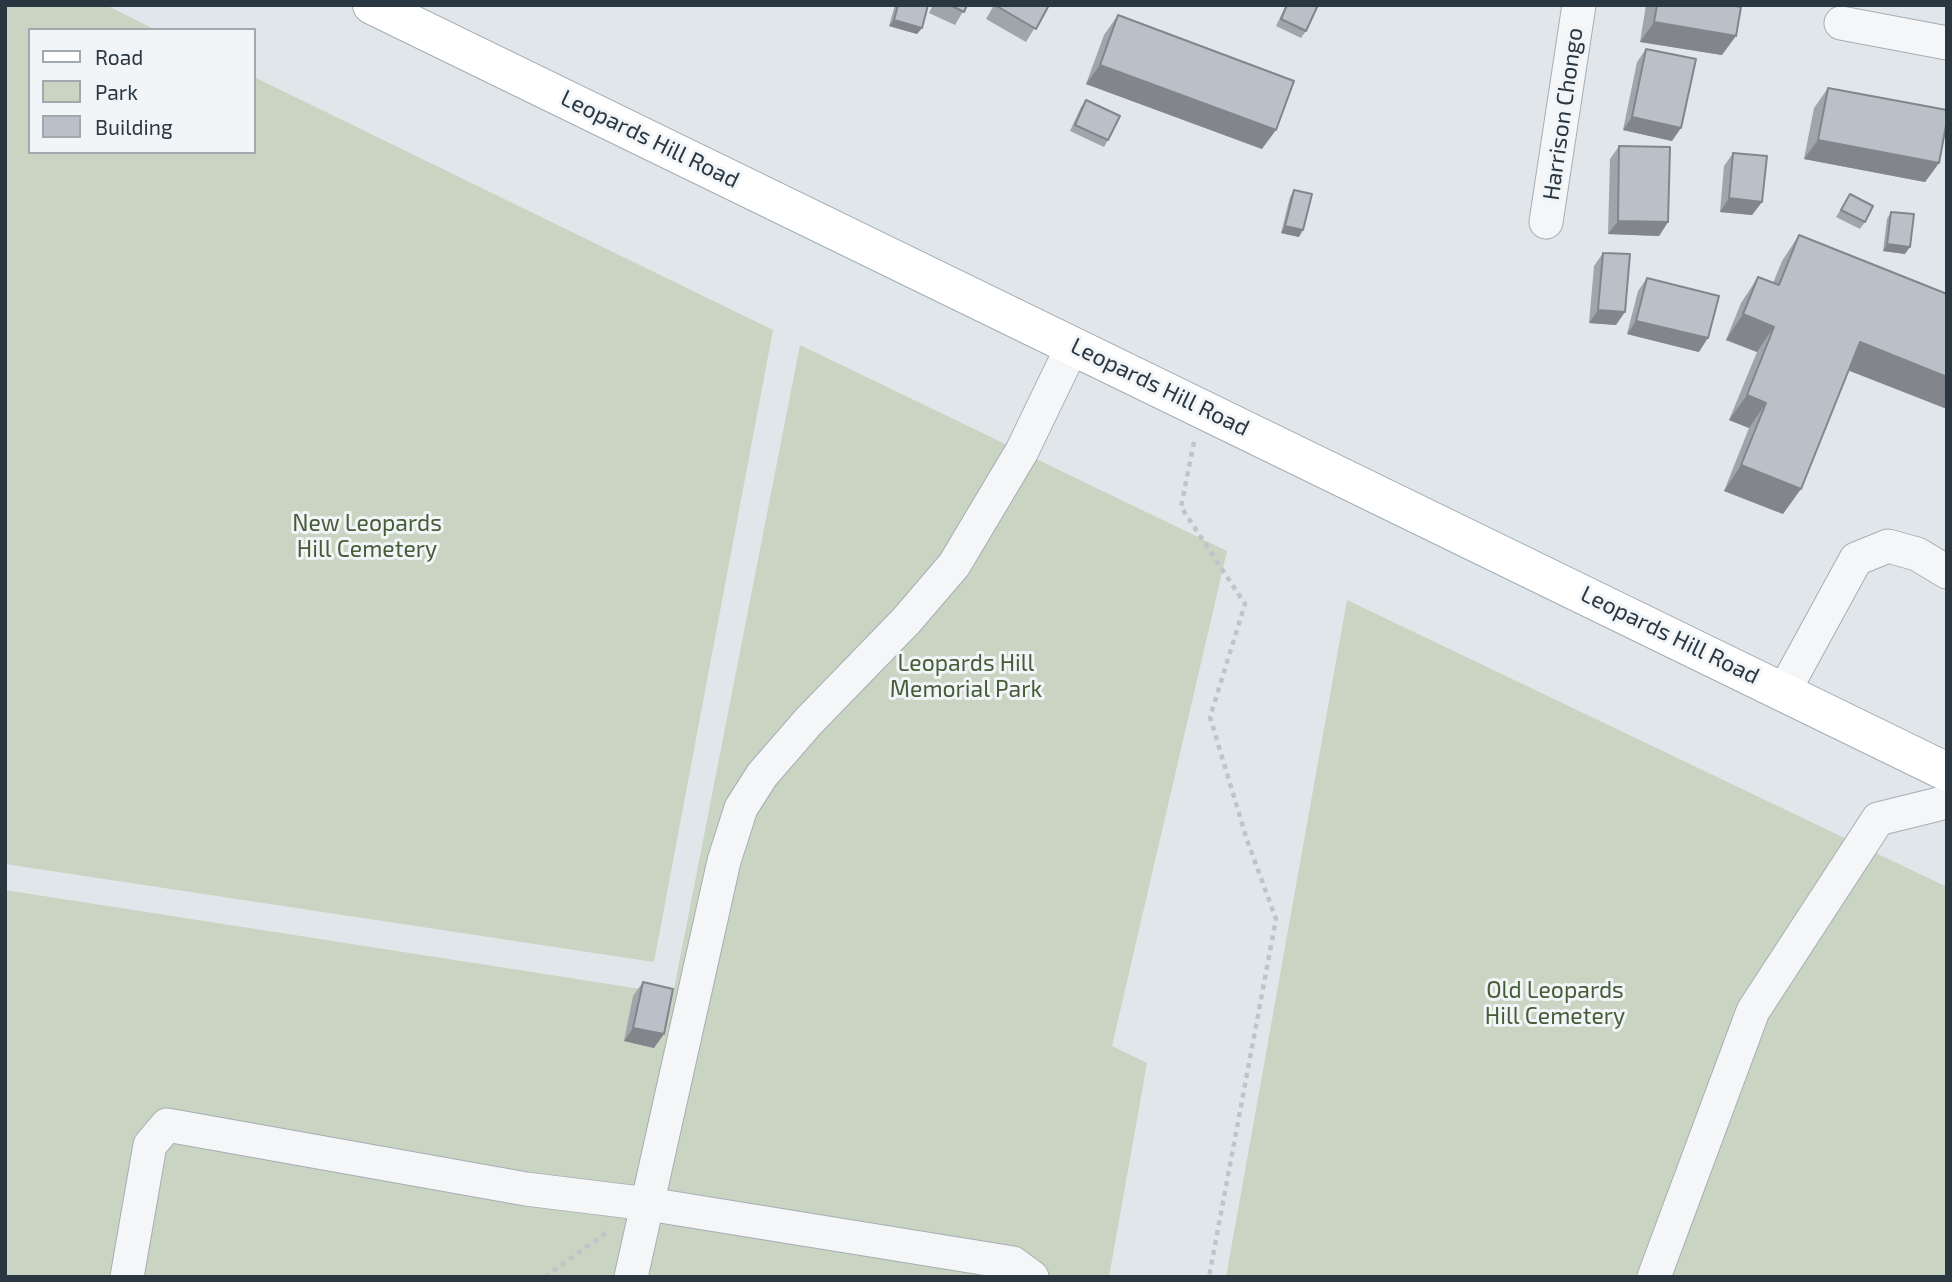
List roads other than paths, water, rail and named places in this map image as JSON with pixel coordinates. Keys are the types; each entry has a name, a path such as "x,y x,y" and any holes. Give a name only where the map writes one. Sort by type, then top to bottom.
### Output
{"main road":[{"name":"Leopards Hill Road","path":"372,5 1201,406 1947,772"}],"street":[{"name":"Harrison Chongo","path":"1546,222 1579,5"},
{"path":"1841,23 1947,43"},
{"path":"631,1277 724,860 741,808 762,775 808,722 906,621 954,565 1022,451 1073,345"},
{"path":"1784,691 1856,559 1888,546 1917,555 1947,572"},
{"path":"1654,1277 1753,1011 1878,819 1947,802"},
{"path":"127,1277 150,1145 167,1125 526,1189 648,1204 1013,1263 1032,1277"}],"park label":[{"name":"New Leopards Hill Cemetery","path":"367,536"},
{"name":"Leopards Hill Memorial Park","path":"966,676"},
{"name":"Old Leopards Hill Cemetery","path":"1555,1003"}]}
